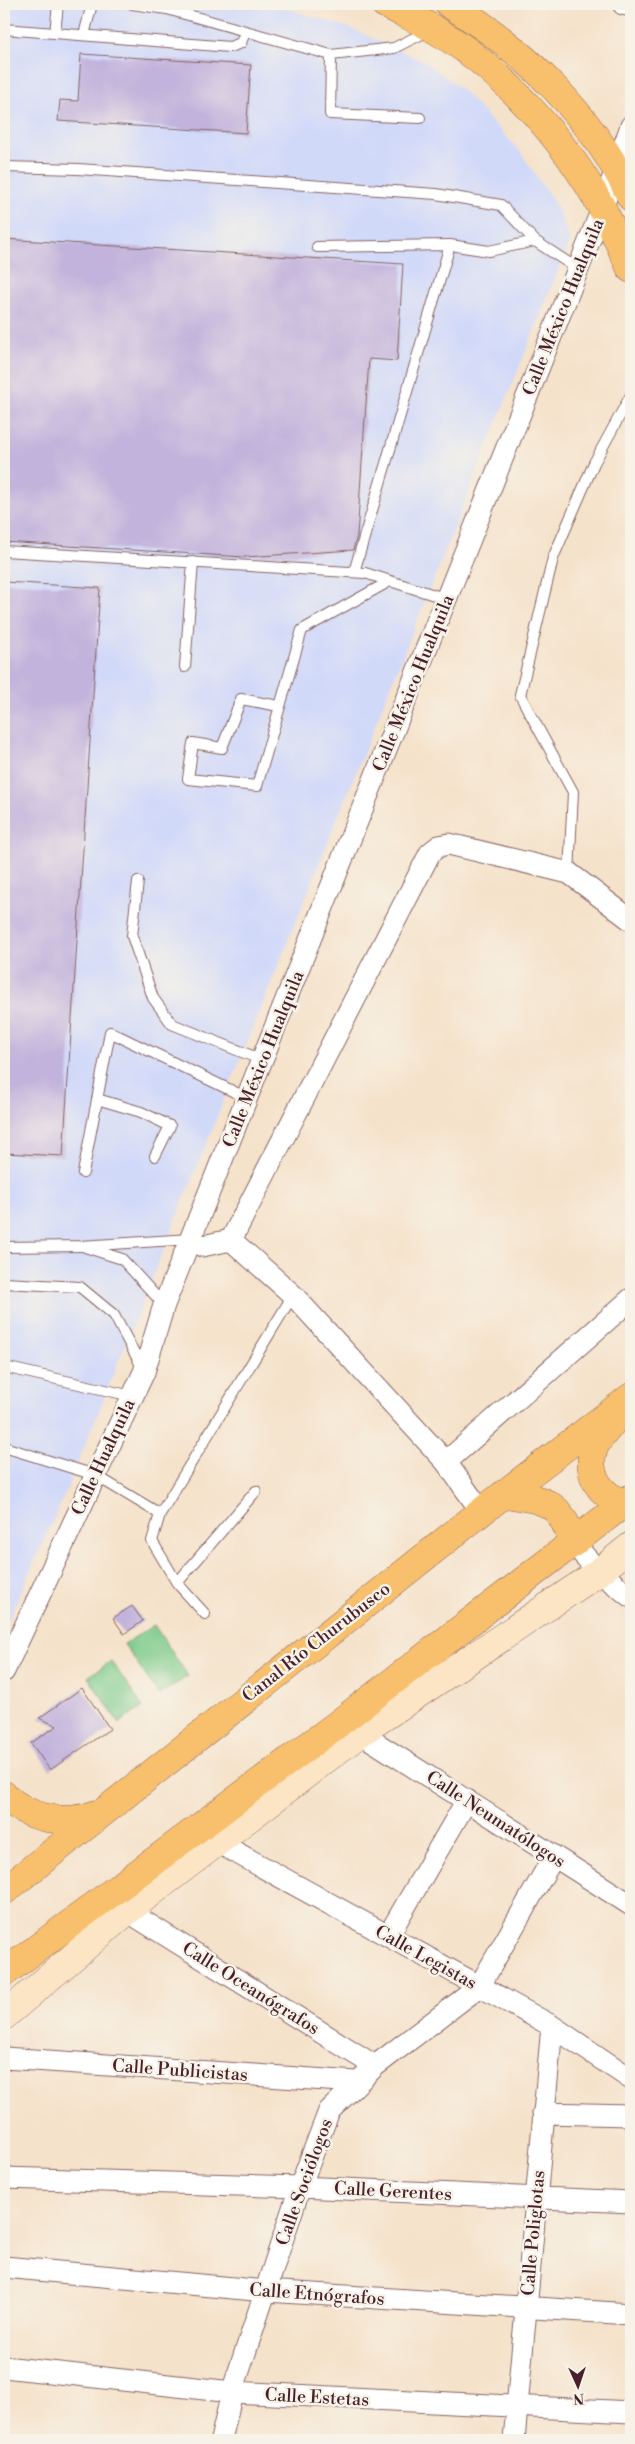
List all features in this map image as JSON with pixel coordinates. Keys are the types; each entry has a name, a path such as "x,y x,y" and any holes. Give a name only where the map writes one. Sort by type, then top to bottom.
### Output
{"main road":[{"path":"384,4 433,28 478,60 520,97 557,140 602,209 631,269"},
{"path":"449,4 483,25 537,71 569,104 616,165 631,197"},
{"path":"629,1500 617,1501 600,1489 593,1473 593,1455 594,1447 631,1398"},
{"name":"Canal Río Churubusco","path":"4,1891 102,1811 482,1511 631,1398"},
{"path":"504,1494 539,1499 558,1510 569,1528 574,1543"},
{"path":"4,1973 335,1726 629,1500"},
{"path":"4,1795 18,1807 45,1818 74,1820 102,1811"}],"street":[{"path":"623,4 631,6"},
{"name":"Calle México Hualquila","path":"191,1239 602,209 631,126"},
{"path":"231,1240 430,853 439,846 449,844 569,873 631,920"},
{"path":"191,1239 202,1246 231,1240"},
{"name":"Calle Hualquila","path":"4,1671 144,1372 164,1305 191,1239"},
{"path":"231,1240 293,1296 446,1462 482,1511"},
{"path":"446,1462 631,1299"},
{"path":"574,1543 599,1572 631,1597"},
{"path":"4,2016 127,1911 360,1733 599,1572 631,1546"},
{"name":"Calle Neumatólogos","path":"360,1733 631,1906"},
{"path":"388,1936 467,1800"},
{"name":"Calle Legistas","path":"217,1842 552,2026 631,2079"},
{"name":"Calle Sociólogos","path":"221,2440 232,2392 300,2187 329,2111 356,2082 375,2066 479,1987 554,1856"},
{"name":"Calle Oceanógrafos","path":"127,1911 375,2066"},
{"name":"Calle Poliglotas","path":"514,2440 552,2026"},
{"name":"Calle Publicistas","path":"4,2058 356,2082"},
{"path":"543,2113 631,2115"},
{"name":"Calle Gerentes","path":"4,2178 300,2187 631,2202"},
{"name":"Calle Etnógrafos","path":"4,2267 266,2291 526,2309 631,2314"},
{"name":"Calle Estetas","path":"4,2367 232,2392 631,2412"}],"lane":[{"path":"55,33 58,4"},
{"path":"84,35 92,4"},
{"path":"132,4 167,10 330,55 394,48 433,28"},
{"path":"4,29 230,47 241,44 246,32"},
{"path":"330,55 330,114 420,118"},
{"path":"4,167 78,170 436,194 501,205 535,241 578,268"},
{"path":"317,247 450,245 490,251 535,241"},
{"path":"354,572 450,245"},
{"path":"569,873 573,792 520,694 554,558 594,464 631,395"},
{"path":"4,551 365,573 446,599"},
{"path":"185,667 193,562"},
{"path":"279,706 242,699 222,748 193,743 188,779 257,786 302,630 390,581"},
{"path":"138,881 132,936 153,998 172,1024 262,1060"},
{"path":"83,1173 110,1032 247,1098"},
{"path":"97,1099 141,1112 170,1126 155,1156"},
{"path":"4,1248 80,1246 191,1239"},
{"path":"80,1246 122,1259 164,1305"},
{"path":"4,1283 80,1287 114,1316 144,1372"},
{"path":"205,1614 178,1583 152,1541 160,1514 293,1296"},
{"path":"4,1367 132,1396"},
{"path":"4,1447 95,1475 160,1514"},
{"path":"178,1583 256,1491"}],"shaded area":[{"path":"4,4 271,4 350,28 425,62 462,90 520,151 557,207 570,241 71,1480 4,1630"}],"green space":[{"path":"154,1625 188,1676 159,1695 124,1644"},
{"path":"111,1661 143,1707 119,1723 88,1677"}],"building":[{"path":"81,54 251,65 246,133 58,121 60,100 78,101"},
{"path":"4,239 403,264 397,361 369,359 357,536 353,550 244,557 4,542"},
{"path":"4,582 100,588 63,1156 4,1153"},
{"path":"132,1606 143,1621 124,1634 113,1618"},
{"path":"82,1688 110,1729 50,1770 31,1743 57,1726 39,1718"}]}
